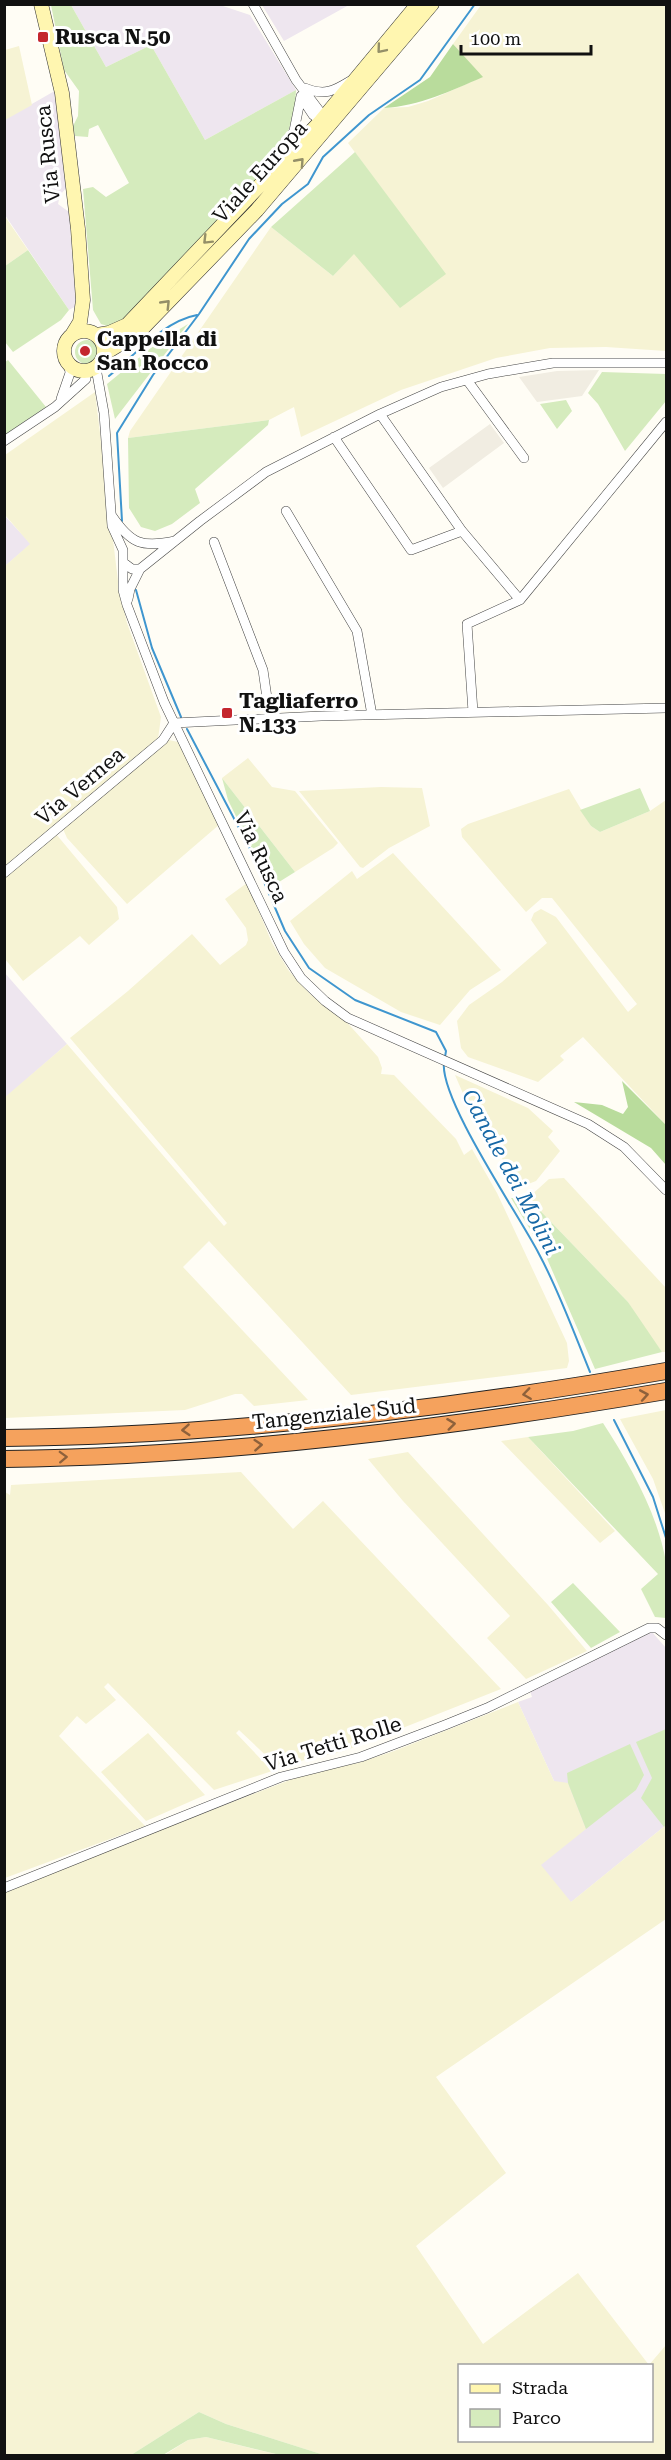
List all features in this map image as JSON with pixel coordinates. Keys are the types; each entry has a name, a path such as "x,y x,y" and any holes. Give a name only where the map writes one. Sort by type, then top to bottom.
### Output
{"highway":[{"name":"Tangenziale Sud","path":"4,1438 120,1434 270,1424 508,1396 666,1371"},
{"name":"Tangenziale Sud","path":"4,1459 124,1454 323,1439 509,1417 666,1391"}],"street":[{"name":"Via Rusca","path":"41,4 62,93 83,300 80,322 72,335"},
{"path":"252,4 302,92 325,121"},
{"name":"Viale Europa","path":"105,353 138,333 256,210 418,4"},
{"name":"Viale Europa","path":"95,334 109,333 127,325 271,172 325,121 432,4"},
{"path":"302,92 332,92 360,75"},
{"path":"271,172 294,131 302,92"},
{"name":"Via Rusca","path":"83,300 95,334"},
{"path":"4,441 58,403 86,379 105,353 102,340 95,334 82,331 72,335 64,352 70,373 58,403"},
{"path":"91,370 104,413 112,526 123,550 124,563 132,569 142,567 177,541 200,520 266,472 334,436 441,387 553,363 666,363"},
{"path":"69,365 91,370"},
{"path":"466,380 524,458"},
{"path":"380,414 462,531 520,600"},
{"path":"473,712 467,624 520,600 666,422"},
{"path":"334,436 411,550 462,531"},
{"path":"286,512 357,631 372,715"},
{"path":"112,516 149,553 130,589 127,604"},
{"path":"123,550 128,544 139,543 153,546 177,541"},
{"path":"214,542 263,670 270,718"},
{"name":"Via Rusca","path":"124,563 123,590 154,678 243,863 267,921 301,978 325,1001 348,1018 588,1124 624,1147 666,1190"},
{"path":"174,723 270,718 666,708"},
{"name":"Via Vernea","path":"4,873 163,740 174,723"},
{"name":"Via Tetti Rolle","path":"4,1888 281,1777 361,1757 445,1725 487,1708 649,1628 657,1628 666,1635"}],"shaded area":[{"path":"71,5 220,5 250,15 296,90 205,140 151,45 106,67"},
{"path":"262,5 349,5 284,41"},
{"path":"481,5 666,5 666,351 606,347 550,348 496,358 401,390 301,437 294,407 269,420 128,438 130,431 271,227 333,276 354,253 445,274 348,143 384,108 408,107 428,101 482,77 453,44"},
{"path":"19,46 32,105 5,120 5,50"},
{"path":"58,89 68,186 60,195 58,204 69,212 76,306 69,310 5,215 4,120"},
{"path":"4,215 28,250 5,266 4,266"},
{"path":"599,370 582,396 537,402 519,377 557,371"},
{"path":"95,392 119,589 127,623 161,717 158,739 5,868 5,566 30,544 5,515 5,455"},
{"path":"490,424 504,443 443,488 429,468"},
{"path":"4,515 31,544 5,566 4,566"},
{"path":"169,740 178,742 220,824 127,904 67,838 63,829"},
{"path":"248,758 272,787 295,791 338,843 333,848 295,872 222,778"},
{"path":"381,787 422,788 430,826 389,848 363,868 299,791"},
{"path":"569,789 591,826 600,832 650,811 666,800 666,1125 583,1037 560,1056 564,1060 538,1082 468,1057 461,1048 457,1021 469,1005 502,982 547,943 531,920 534,913 541,909 556,917 628,1012 637,1004 552,898 542,898 526,912 462,837 461,829 468,824"},
{"path":"56,834 117,907 119,919 89,945 80,936 23,981 5,959 4,878"},
{"path":"393,853 501,970 470,990 440,1025 401,1012 325,968 304,944 290,921 352,871 357,879"},
{"path":"247,883 272,943 289,971 310,994 344,1019 378,1057 382,1068 381,1074 394,1075 456,1139 464,1155 472,1149 497,1193 567,1343 569,1361 567,1368 351,1395 209,1241 183,1267 308,1400 254,1406 242,1394 235,1394 185,1410 5,1418 4,1098 67,1044 224,1226 227,1223 70,1038 128,991 192,934 220,965 246,945 248,940 246,928 225,899"},
{"path":"4,972 67,1044 5,1098 4,1098"},
{"path":"455,1075 528,1108 553,1131 548,1137 560,1151 536,1181 523,1186 511,1176 493,1140 468,1105"},
{"path":"564,1178 666,1288 666,1352 662,1352 647,1333 628,1302 528,1198 549,1179"},
{"path":"666,1410 666,1516 653,1479 620,1419"},
{"path":"528,1437 615,1531 600,1543 501,1441"},
{"path":"408,1452 587,1651 526,1679 487,1638 510,1616 403,1501 368,1459"},
{"path":"241,1472 293,1529 323,1501 501,1689 342,1752 277,1766 239,1730 236,1733 272,1771 214,1790 108,1683 104,1687 116,1700 86,1724 77,1716 59,1736 145,1826 5,1878 5,1492 10,1495 11,1485"},
{"path":"652,1632 666,1648 666,1825 570,1903 540,1865 554,1781 518,1702 532,1697 530,1691"},
{"path":"518,1702 554,1781 568,1783 586,1829 541,1865 571,1902 666,1825 666,1919 436,2077 506,2173 416,2246 483,2344 578,2273 648,2364 458,2364 458,2442 653,2442 653,2364 650,2364 666,2345 666,2455 324,2455 226,2424 199,2412 131,2455 5,2456 5,1890 308,1773 358,1763"},
{"path":"148,1733 205,1795 146,1821 101,1772"},
{"path":"206,2437 280,2455 163,2456 188,2440"}],"green space":[{"path":"51,5 71,5 106,67 151,45 205,140 296,90 295,108 289,129 275,156 247,193 125,322 111,327 101,324 93,310 83,189 93,187 106,197 129,183 98,125 89,129 88,137 75,136 73,126 78,116 79,91 64,70"},
{"path":"453,44 483,77 422,101 384,108 430,77"},
{"path":"355,152 446,274 400,308 354,254 333,276 271,227"},
{"path":"28,250 69,310 61,320 13,352 5,342 5,266"},
{"path":"188,324 115,419 107,384 157,343"},
{"path":"87,340 96,343 99,352 96,361 87,364 78,361 75,352 78,343"},
{"path":"8,360 46,407 5,435 4,363"},
{"path":"602,372 666,374 666,401 625,451 598,404 588,393"},
{"path":"566,400 572,411 557,429 540,404"},
{"path":"269,420 268,425 195,489 200,503 172,524 155,531 141,527 129,508 128,438"},
{"path":"222,778 295,872 271,887 228,800"},
{"path":"640,788 650,811 600,832 591,826 580,810"},
{"path":"622,1081 666,1125 666,1165 651,1148 574,1102 602,1105 623,1114 628,1107"},
{"path":"511,1198 528,1198 628,1302 662,1352 595,1369 545,1254"},
{"path":"603,1423 641,1489 662,1543 667,1569 666,1618 655,1617 641,1589 658,1574 528,1437 573,1431"},
{"path":"573,1583 620,1632 591,1648 551,1602"},
{"path":"666,1729 666,1825 664,1827 641,1798 652,1778 636,1742"},
{"path":"630,1744 644,1775 636,1790 586,1829 568,1783 567,1773"},
{"path":"199,2412 226,2424 324,2455 280,2455 206,2437 188,2440 163,2455 131,2455"}],"waterway":[{"name":"Canale dei Molini","path":"122,521 117,433 153,375 199,314 249,239 282,204 308,184 323,157 369,115 420,80 475,4"},
{"path":"109,376 162,331 185,318 197,315"},
{"name":"Canale dei Molini","path":"136,590 152,648 181,717"},
{"name":"Canale dei Molini","path":"187,729 250,849 285,931 309,968 355,1000 436,1032 446,1051 445,1057"},
{"name":"Canale dei Molini","path":"444,1062 446,1079 454,1102 482,1157 546,1268 590,1372"},
{"name":"Canale dei Molini","path":"614,1420 653,1497 666,1538"}],"place":[{"name":"Rusca N.50","path":"43,37"},
{"name":"Cappella di San Rocco","path":"85,351"},
{"name":"Tagliaferro N.133","path":"227,713"}]}
